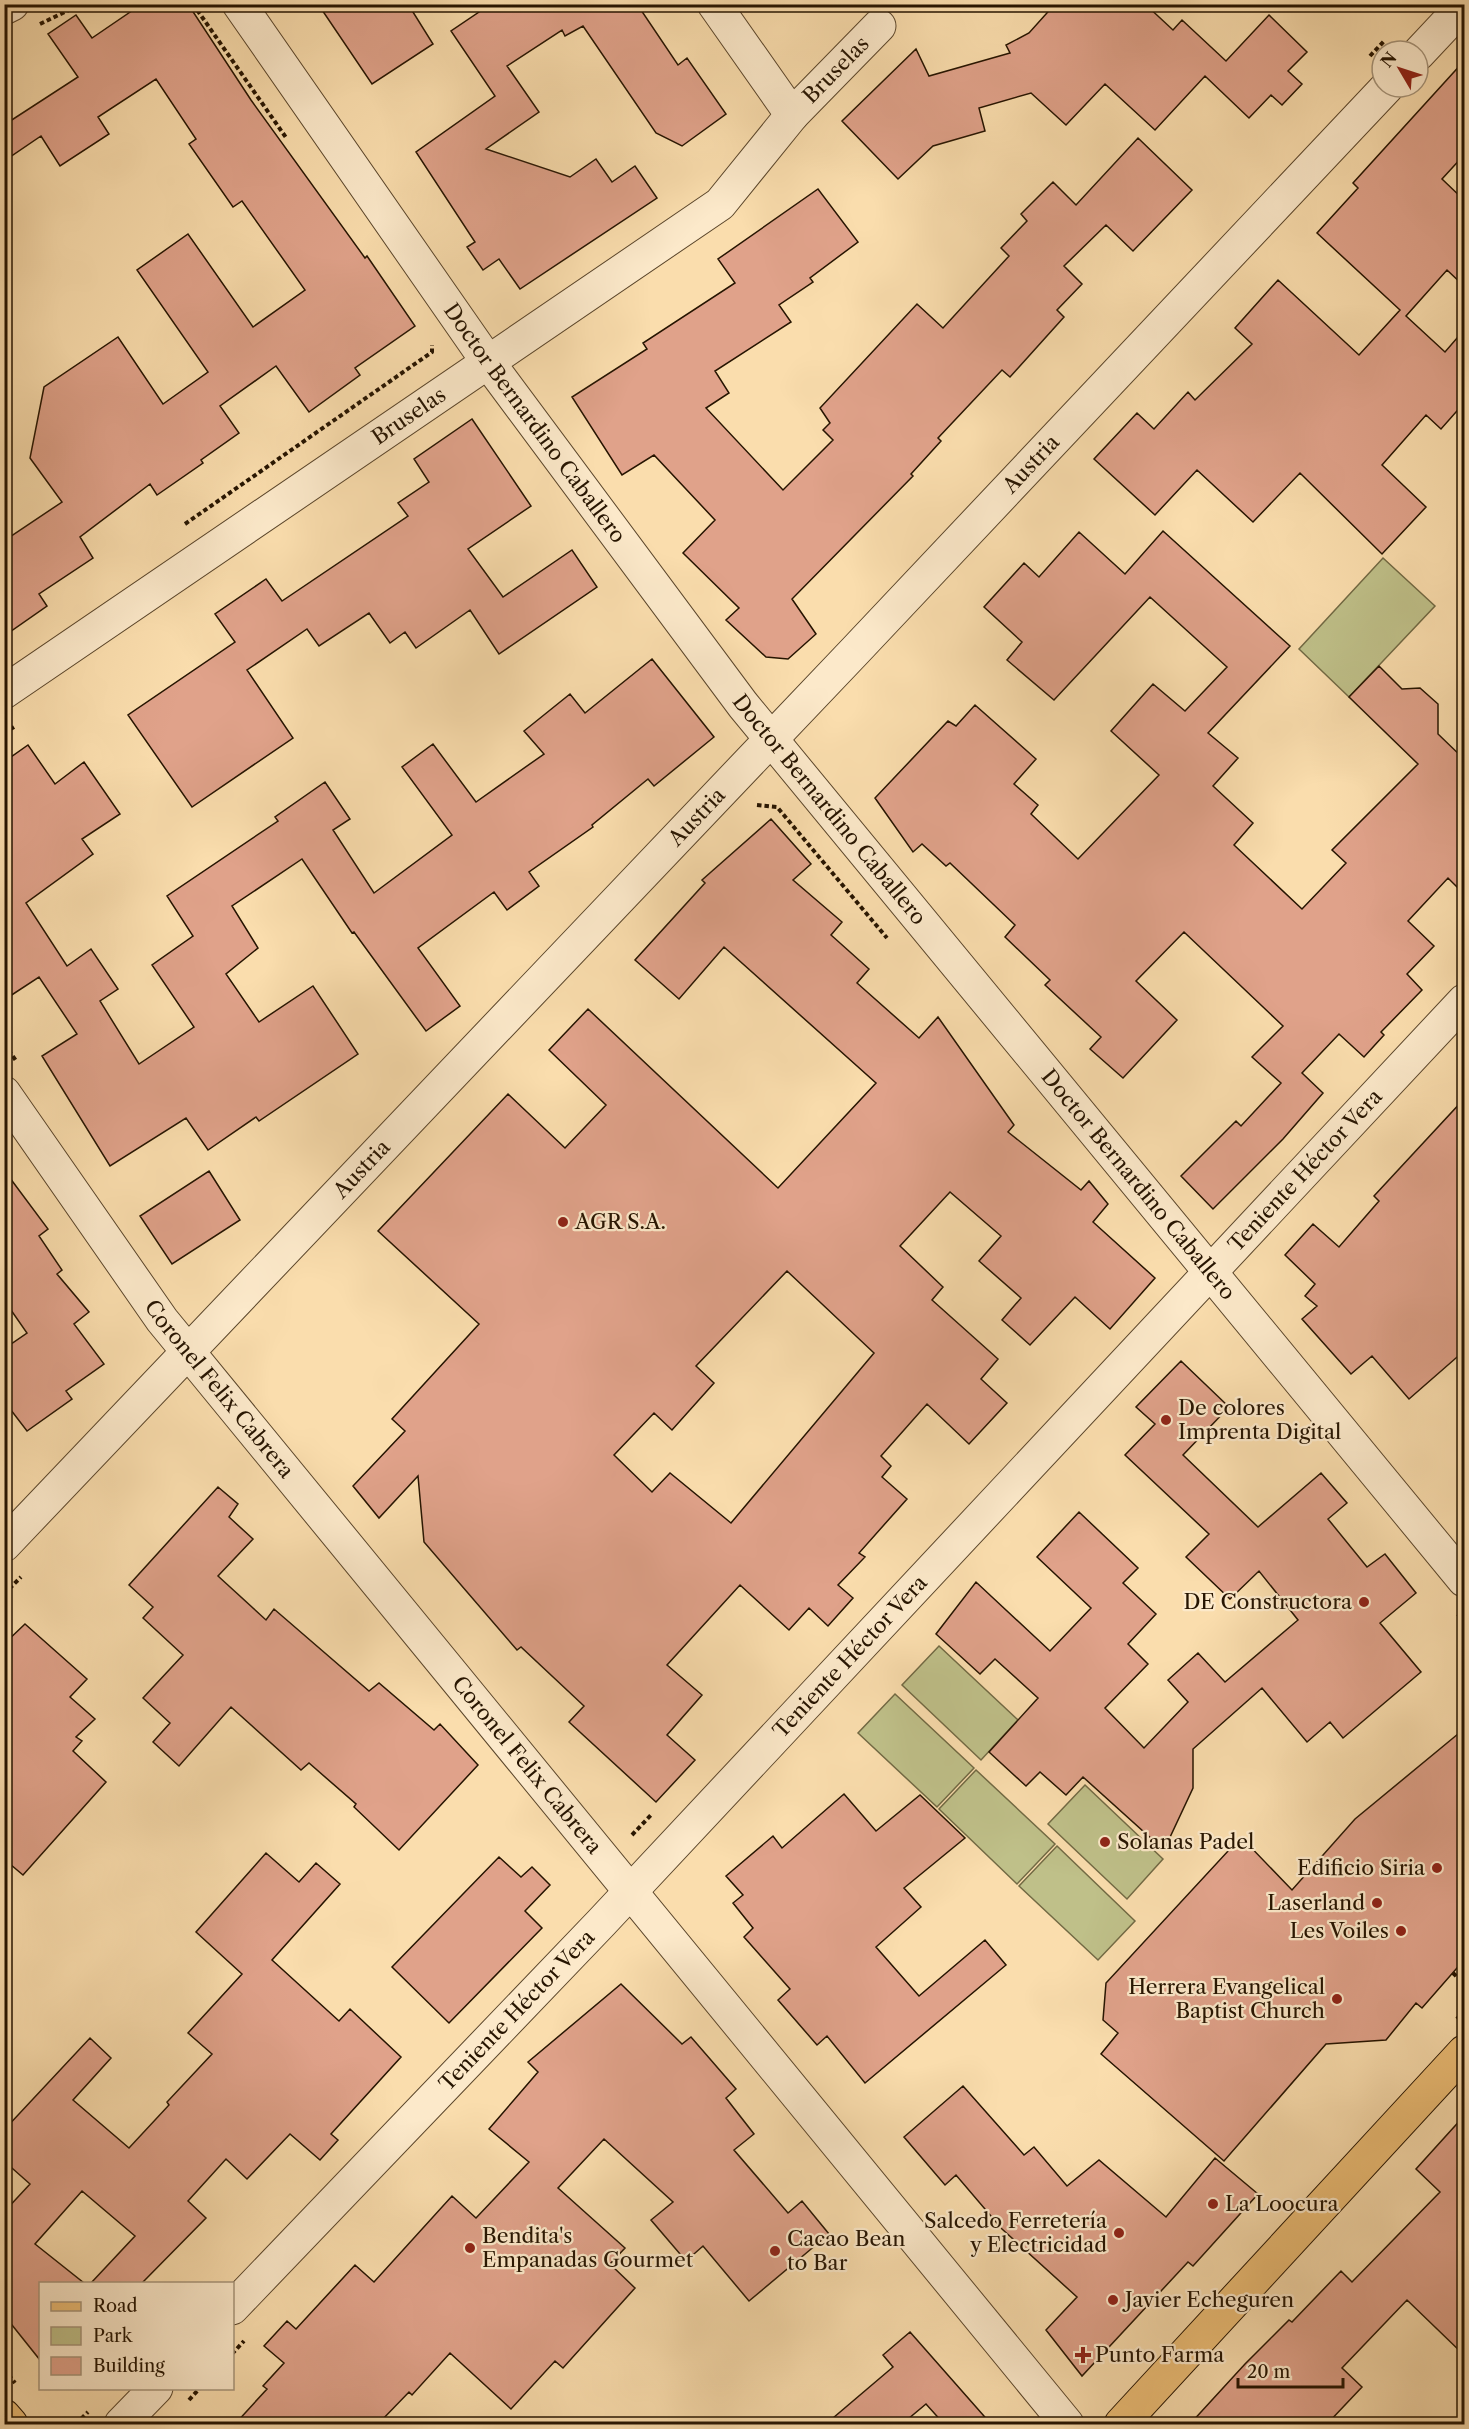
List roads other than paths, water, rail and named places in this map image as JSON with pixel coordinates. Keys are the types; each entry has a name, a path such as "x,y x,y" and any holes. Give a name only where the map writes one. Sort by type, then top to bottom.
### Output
{"main road":[{"path":"1121,2424 1457,2039"},
{"path":"4,2416 11,2424"}],"street":[{"path":"4,8 12,4"},
{"name":"Doctor Bernardino Caballero","path":"238,4 488,362 771,739 1464,1580"},
{"name":"Bruselas","path":"714,4 792,115"},
{"path":"1430,41 1464,5"},
{"name":"Bruselas","path":"4,692 720,204 792,115 879,26"},
{"name":"Austria","path":"4,1545 1376,99"},
{"name":"Teniente Héctor Vera","path":"234,2306 630,1892 1464,1001"},
{"name":"Coronel Felix Cabrera","path":"4,1093 162,1320 188,1353 1067,2424"},
{"path":"121,2424 154,2390"}],"place":[{"name":"AGR S.A.","path":"563,1222"},
{"name":"De colores Imprenta Digital","path":"1166,1420"},
{"name":"DE Constructora","path":"1364,1602"},
{"name":"Solanas Padel","path":"1105,1842"},
{"name":"Edificio Siria","path":"1437,1868"},
{"name":"Laserland","path":"1377,1903"},
{"name":"Les Voiles","path":"1401,1931"},
{"name":"Herrera Evangelical Baptist Church","path":"1337,1999"},
{"name":"La Loocura","path":"1213,2204"},
{"name":"Salcedo Ferretería y Electricidad","path":"1119,2233"},
{"name":"Bendita's Empanadas Gourmet","path":"470,2248"},
{"name":"Cacao Bean to Bar","path":"775,2251"},
{"name":"Javier Echeguren","path":"1113,2300"},
{"name":"Punto Farma","path":"1083,2355"}]}
